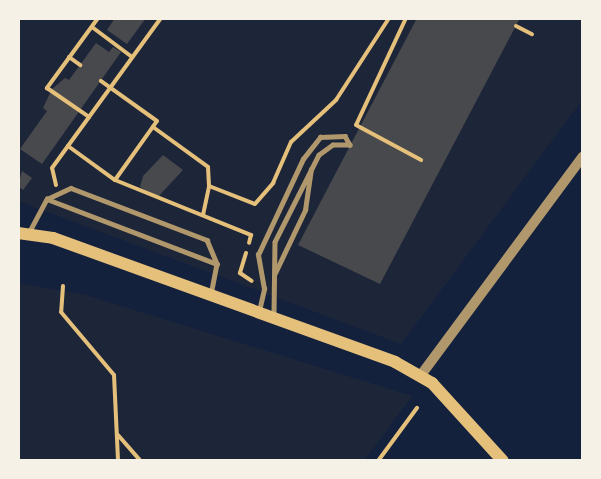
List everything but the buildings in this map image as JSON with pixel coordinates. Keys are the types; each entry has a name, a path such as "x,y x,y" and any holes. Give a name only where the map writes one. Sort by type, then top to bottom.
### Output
{"main road":[{"path":"23,234 258,313 421,375 503,461"}],"street":[{"path":"421,375 583,156"}],"lane":[{"path":"258,313 264,290 258,255 303,159 320,137 345,136 350,145 325,149 312,166 275,242 273,319"},
{"path":"274,275 305,210 312,166"},
{"path":"23,234 47,199 58,190 71,188 207,240 217,264 210,296"},
{"path":"47,199 217,264"}],"path":[{"path":"89,117 47,88 98,18"},
{"path":"58,190 52,168 161,18"},
{"path":"209,186 255,204 273,183 291,142 336,100 389,18"},
{"path":"406,18 359,127 422,160"},
{"path":"516,26 532,34"},
{"path":"92,27 132,57"},
{"path":"69,57 80,65"},
{"path":"68,146 115,180 158,121 101,81"},
{"path":"153,128 208,166 209,186 203,215"},
{"path":"63,286 61,312 114,375 118,461"},
{"path":"378,461 417,408"},
{"path":"118,434 141,461"}],"shaded area":[{"path":"18,18 583,18 583,99 401,344 18,201"},
{"path":"18,283 86,295 412,396 364,461 18,461"}]}
